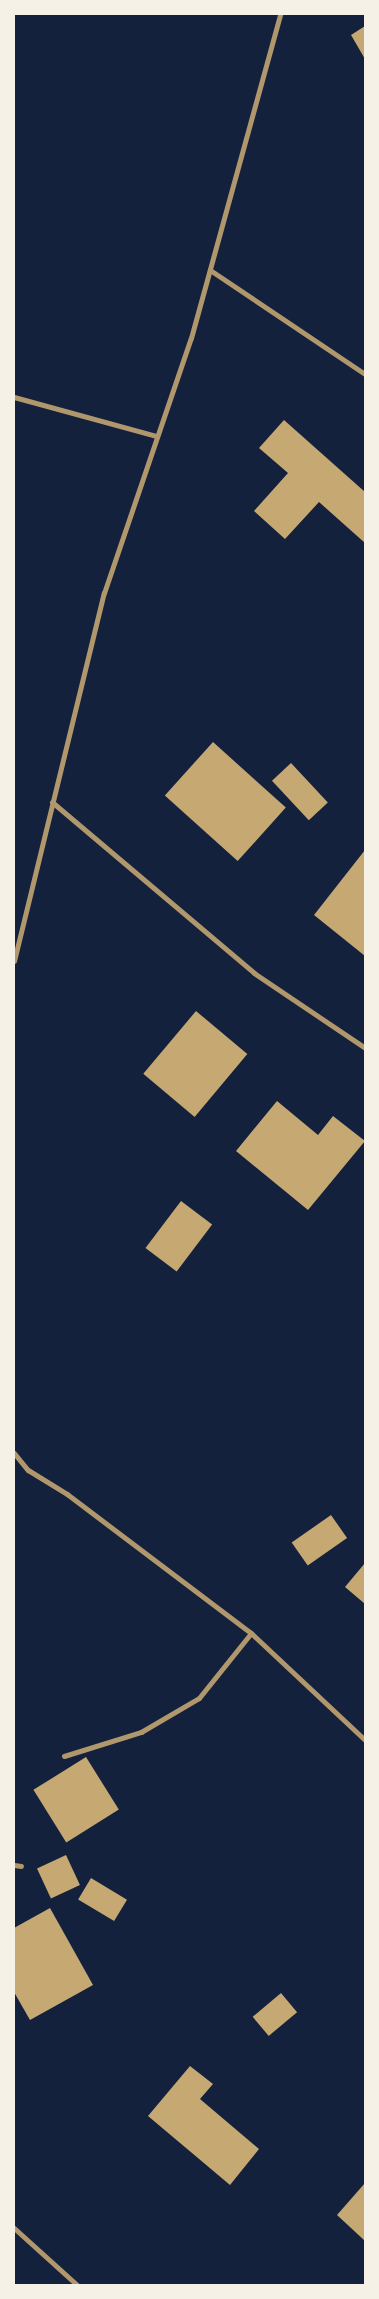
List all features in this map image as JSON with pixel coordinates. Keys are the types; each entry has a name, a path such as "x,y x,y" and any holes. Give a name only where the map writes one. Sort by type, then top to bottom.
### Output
{"street":[{"path":"14,961 104,593 210,270 280,14"},
{"path":"210,270 365,374"},
{"path":"14,396 157,436"},
{"path":"52,802 254,973 365,1048"},
{"path":"14,1454 28,1470 67,1494 251,1633 365,1740"},
{"path":"64,1756 142,1732 199,1698 251,1633"},
{"path":"14,1865 21,1866"},
{"path":"14,2228 76,2285"}],"building":[{"path":"365,26 365,59 351,35"},
{"path":"284,420 365,492 365,543 319,502 285,539 254,511 288,473 259,448"},
{"path":"213,742 286,808 238,861 165,796"},
{"path":"291,763 328,802 309,820 272,781"},
{"path":"365,850 365,956 314,915"},
{"path":"196,1011 247,1054 195,1117 143,1074"},
{"path":"277,1101 318,1135 333,1116 365,1141 308,1210 236,1151"},
{"path":"181,1201 212,1224 177,1272 145,1248"},
{"path":"331,1515 347,1538 308,1565 292,1543"},
{"path":"365,1563 365,1604 345,1587"},
{"path":"86,1757 119,1810 66,1842 33,1790"},
{"path":"66,1855 80,1885 51,1898 37,1869"},
{"path":"91,1878 127,1900 114,1921 78,1899"},
{"path":"50,1908 93,1985 30,2020 14,1992 14,1928"},
{"path":"281,1993 297,2012 269,2036 253,2017"},
{"path":"190,2066 213,2084 200,2099 259,2149 230,2185 148,2116"},
{"path":"365,2183 365,2241 337,2215"}]}
